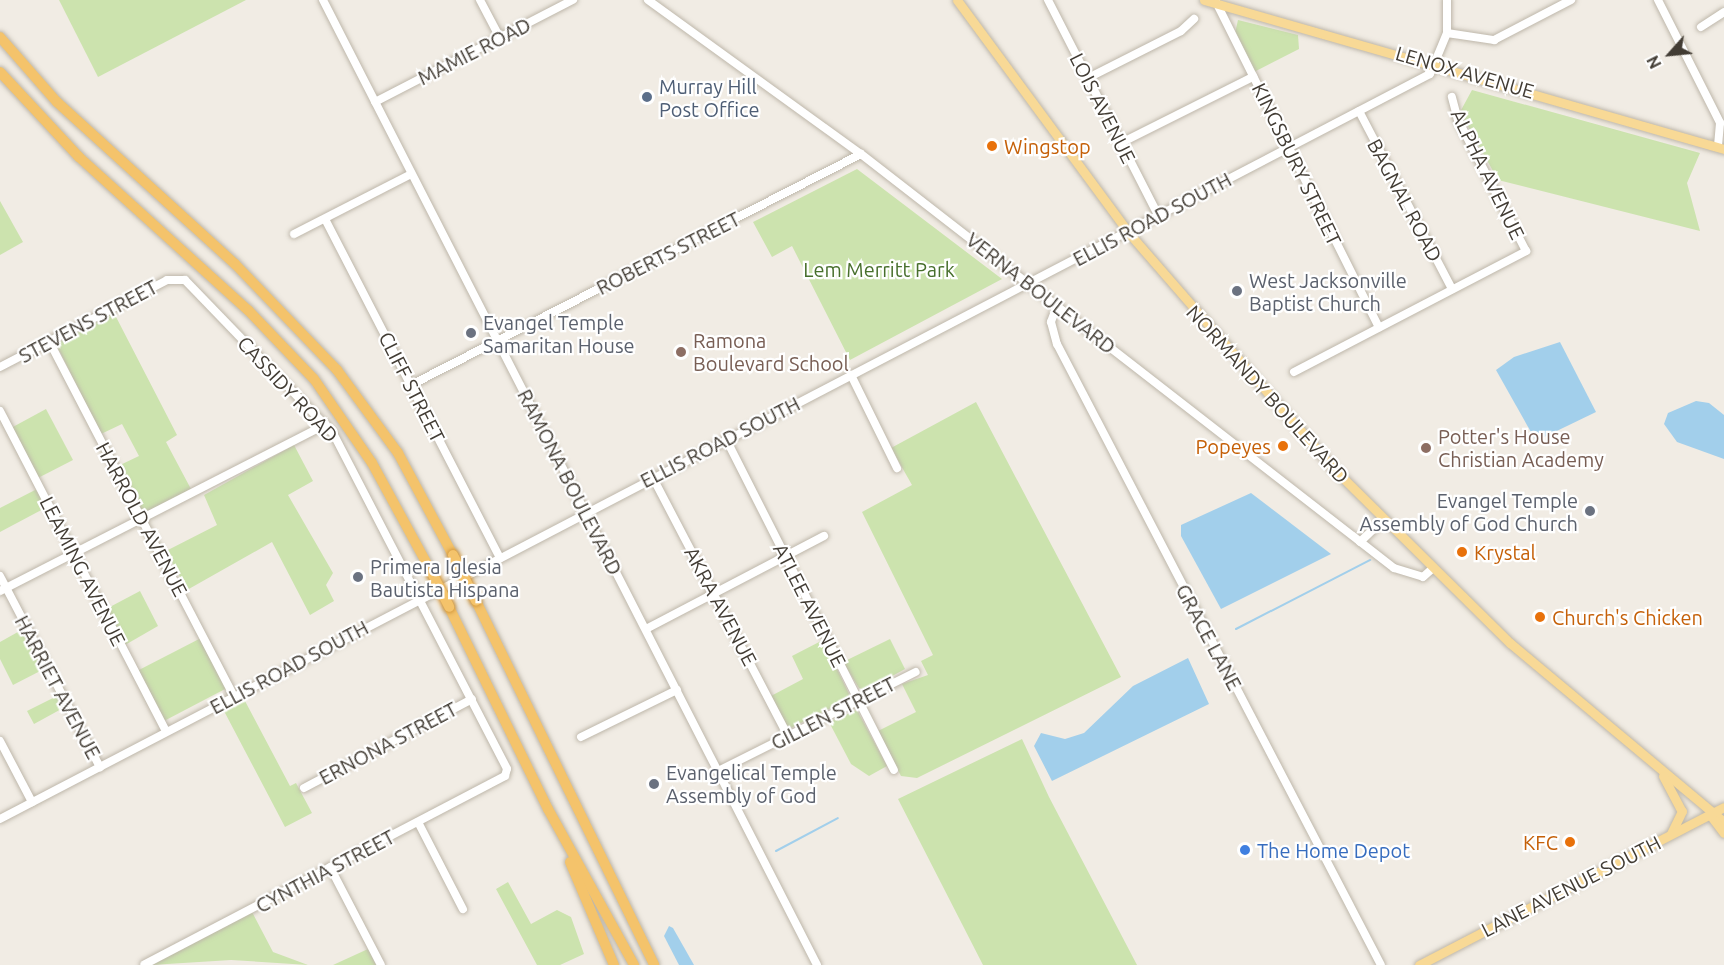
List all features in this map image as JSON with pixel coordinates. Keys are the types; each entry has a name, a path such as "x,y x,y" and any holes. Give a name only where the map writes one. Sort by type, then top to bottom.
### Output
{"highway":[{"path":"0,37 57,102 235,264 337,370 398,453 453,555 654,965"},
{"path":"0,72 79,157 248,310 314,379 372,463 432,573 548,809 634,965"},
{"path":"548,809 614,965"}],"main road":[{"name":"NORMANDY BOULEVARD","path":"957,0 1128,232 1238,364 1432,569 1663,776 1710,814 1724,822"},
{"name":"LENOX AVENUE","path":"1204,0 1438,63 1721,148"},
{"path":"1663,776 1682,811 1671,834"},
{"name":"LANE AVENUE SOUTH","path":"1419,965 1724,807"},
{"name":"NORMANDY BOULEVARD","path":"1710,814 1724,833"}],"street":[{"name":"RAMONA BOULEVARD","path":"323,0 818,965"},
{"path":"480,0 500,38"},
{"name":"MAMIE ROAD","path":"375,102 573,0"},
{"name":"VERNA BOULEVARD","path":"648,0 861,154 1360,542 1409,576 1423,577 1432,569"},
{"name":"LOIS AVENUE","path":"1048,0 1158,215"},
{"path":"1438,63 1447,33 1447,0"},
{"path":"1447,33 1494,40 1571,0"},
{"path":"1658,0 1720,123 1721,148"},
{"name":"KINGSBURY STREET","path":"1216,2 1379,327"},
{"path":"1701,27 1724,12"},
{"path":"1088,78 1181,31 1194,19"},
{"name":"ELLIS ROAD SOUTH","path":"0,819 652,476 1029,284 1430,74 1438,63"},
{"path":"1121,143 1253,77"},
{"name":"ALPHA AVENUE","path":"1452,97 1458,120 1526,251 1452,289"},
{"name":"BAGNAL ROAD","path":"1359,111 1452,289"},
{"name":"ROBERTS STREET","path":"411,385 861,154"},
{"path":"294,234 411,174"},
{"name":"CLIFF STREET","path":"325,219 499,556"},
{"name":"STEVENS STREET","path":"0,367 176,277"},
{"name":"CASSIDY ROAD","path":"176,277 194,289 326,424 472,699 505,776"},
{"path":"1294,372 1452,289"},
{"name":"GRACE LANE","path":"1057,306 1051,322 1057,344 1381,965"},
{"name":"HARROLD AVENUE","path":"49,341 234,696"},
{"path":"851,375 897,468"},
{"name":"LEAMING AVENUE","path":"0,411 166,731"},
{"path":"3,589 326,424"},
{"name":"ATLEE AVENUE","path":"726,439 894,770"},
{"name":"AKRA AVENUE","path":"652,476 788,736"},
{"path":"1360,542 1383,519"},
{"path":"646,628 824,536"},
{"name":"HARRIET AVENUE","path":"0,576 3,589 99,767"},
{"name":"GILLEN STREET","path":"718,771 916,672"},
{"path":"581,737 677,690"},
{"name":"ERNONA STREET","path":"304,788 472,699"},
{"path":"0,741 32,802"},
{"name":"CYNTHIA STREET","path":"144,965 505,776"},
{"path":"418,822 463,909"},
{"path":"330,867 381,965"}],"green space":[{"path":"59,0 246,0 98,77"},
{"path":"1238,20 1298,35 1299,49 1254,72 1235,33"},
{"path":"1472,90 1700,153 1687,183 1700,231 1498,180 1460,112"},
{"name":"Lem Merritt Park","path":"857,169 1002,279 850,360 792,246 772,257 753,222"},
{"path":"0,201 23,242 0,255"},
{"path":"114,313 177,435 166,442 192,491 148,515 141,512 118,466 139,456 122,424 101,434 58,348 59,342"},
{"path":"976,402 1121,677 917,778 901,776 878,731 916,712 902,684 928,675 921,661 933,655 862,512 912,485 891,448"},
{"path":"46,409 73,460 38,478 11,428"},
{"path":"294,445 313,481 288,495 333,573 326,585 334,601 310,615 272,542 187,590 166,551 217,525 204,495"},
{"path":"37,489 47,507 0,532 0,508"},
{"path":"140,591 158,626 125,645 106,609"},
{"path":"25,628 46,668 13,685 0,659 0,642"},
{"path":"201,638 227,688 164,721 137,671"},
{"path":"890,639 905,669 865,691 859,688 843,662"},
{"path":"823,640 851,698 789,729 771,696 803,679 792,656"},
{"path":"59,695 65,707 34,724 27,711"},
{"path":"245,701 290,786 296,783 312,813 285,827 224,711"},
{"path":"857,710 887,766 869,776 851,764 829,722"},
{"path":"1022,739 1049,797 1137,965 983,965 898,799"},
{"path":"508,882 531,924 557,910 571,917 584,954 560,965 537,965 496,889"},
{"path":"252,912 273,952 308,965 231,960 151,965"},
{"path":"368,949 376,965 333,965"}],"water":[{"path":"1560,342 1596,412 1536,441 1496,370 1514,357"},
{"path":"1696,401 1709,403 1724,415 1724,459 1677,442 1664,424 1668,413"},
{"path":"1251,493 1331,554 1221,609 1181,536 1181,525"},
{"path":"1188,658 1209,704 1052,781 1034,746 1041,733 1065,739 1084,733 1133,686"},
{"path":"669,926 673,928 694,965 679,965 664,936"}],"waterway":[{"path":"1236,629 1370,560"},
{"path":"776,851 838,818"}],"place":[{"name":"Murray Hill Post Office","path":"647,97"},
{"name":"Wingstop","path":"992,146"},
{"name":"West Jacksonville Baptist Church","path":"1237,291"},
{"name":"Evangel Temple Samaritan House","path":"471,333"},
{"name":"Ramona Boulevard School","path":"681,352"},
{"name":"Popeyes","path":"1283,446"},
{"name":"Potter's House Christian Academy","path":"1426,448"},
{"name":"Evangel Temple Assembly of God Church","path":"1590,511"},
{"name":"Krystal","path":"1462,552"},
{"name":"Primera Iglesia Bautista Hispana","path":"358,577"},
{"name":"Church's Chicken","path":"1540,617"},
{"name":"Evangelical Temple Assembly of God","path":"654,784"},
{"name":"KFC","path":"1570,842"},
{"name":"The Home Depot","path":"1245,850"}]}
